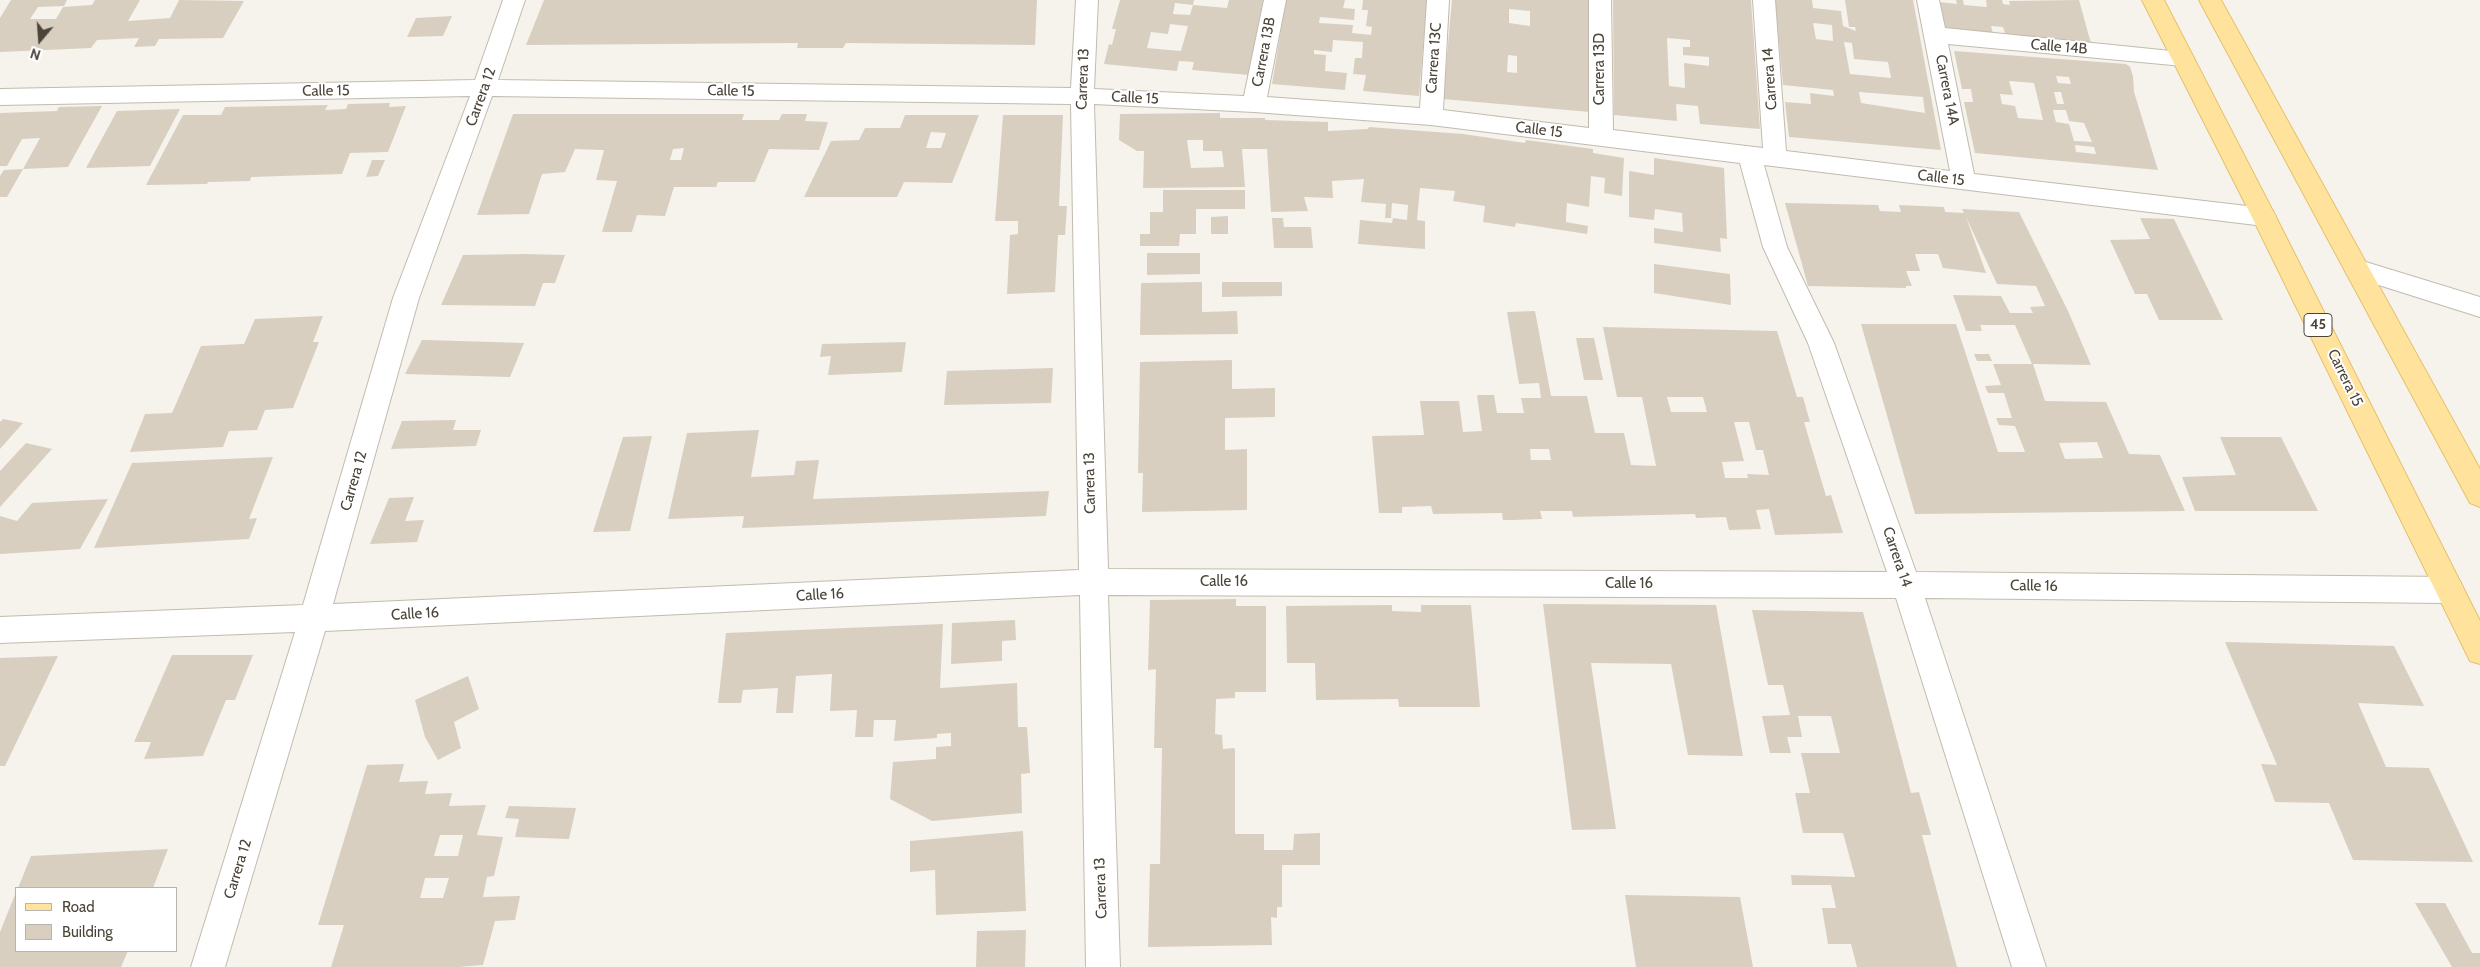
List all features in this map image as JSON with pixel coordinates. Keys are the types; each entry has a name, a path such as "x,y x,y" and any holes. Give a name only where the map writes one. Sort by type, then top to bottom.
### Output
{"main road":[{"name":"Carrera 15","path":"2153,0 2264,217 2480,650"},
{"path":"2210,0 2480,495"}],"street":[{"name":"Carrera 12","path":"208,967 314,618 406,298 484,88 514,0"},
{"name":"Carrera 13","path":"1087,0 1082,96 1092,582 1103,967"},
{"name":"Carrera 13B","path":"1254,104 1275,0"},
{"name":"Carrera 13C","path":"1430,117 1438,0"},
{"name":"Carrera 13D","path":"1600,0 1601,138"},
{"name":"Carrera 14","path":"1764,0 1762,156 1774,247 1821,343 1906,585 2029,967"},
{"name":"Carrera 14A","path":"1928,0 1964,181"},
{"name":"Calle 14B","path":"1936,35 2182,58"},
{"name":"Calle 15","path":"0,97 484,88 1082,96 1254,104 1430,117 2264,217"},
{"path":"2356,268 2480,308"},
{"name":"Calle 16","path":"0,630 314,618 1092,582 1906,585 2450,590"}],"building":[{"path":"11,0 67,0 64,6 38,7 30,19 56,19 63,7 92,5 95,0 140,0 128,21 170,18 179,0 244,1 223,38 159,39 155,46 134,47 139,38 97,40 91,48 0,52 0,18"},
{"path":"544,0 1037,0 1035,45 846,43 843,48 797,48 798,43 526,45"},
{"path":"1120,0 1194,0 1193,5 1227,8 1229,0 1263,0 1249,75 1192,70 1194,62 1179,61 1177,71 1104,64 1109,44 1112,45 1116,29 1112,29","holes":["1175,3 1193,5 1190,15 1173,14","1170,24 1188,26 1181,51 1147,48 1151,32 1168,34"]},
{"path":"1286,0 1345,0 1343,8 1355,9 1354,20 1320,17 1319,23 1353,25 1352,33 1371,35 1372,27 1366,26 1368,10 1362,10 1363,0 1427,0 1419,96 1363,91 1366,75 1353,74 1355,58 1362,58 1363,42 1333,40 1332,52 1314,50 1314,54 1326,55 1325,71 1347,73 1345,90 1272,84"},
{"path":"1452,0 1590,0 1590,112 1443,99","holes":["1509,9 1530,11 1530,26 1509,23","1508,55 1517,56 1517,73 1507,72"]},
{"path":"1613,0 1751,0 1760,129 1700,124 1698,106 1676,104 1677,121 1614,115","holes":["1667,38 1690,40 1690,47 1683,47 1683,55 1709,57 1709,66 1684,63 1685,88 1669,86"]},
{"path":"1775,0 1812,0 1813,8 1841,11 1843,26 1856,31 1855,27 1849,27 1845,0 1913,0 1941,150 1789,137 1785,102 1811,104 1810,93 1834,96 1833,90 1783,85","holes":["1813,23 1832,25 1833,41 1816,39","1844,42 1852,43 1854,59 1888,62 1891,78 1850,74","1859,92 1923,97 1925,113 1861,103"]},
{"path":"1956,0 1963,0 1964,5 1987,7 1986,0 2002,0 2003,4 2010,5 2009,1 2079,0 2092,47 2007,39 2003,27 1991,26 1994,38 1946,33 1939,2 1957,4"},
{"path":"452,16 443,36 407,37 416,18"},
{"path":"1954,51 2126,64 2130,67 2133,76 2134,92 2158,170 1975,153 1964,102 1973,102 1971,89 1962,89","holes":["2056,76 2069,77 2071,84 2058,83","2009,81 2034,83 2043,120 2018,118 2015,106 2002,104 2000,94 2013,95","2054,92 2061,92 2064,104 2057,104","2053,110 2066,110 2069,121 2084,123 2092,142 2074,141 2069,124 2056,122","2075,145 2094,147 2096,154 2076,152"]},
{"path":"390,103 389,107 406,106 388,152 350,153 342,174 251,177 250,181 208,182 207,184 146,185 183,115 221,115 225,107 328,105 325,110 346,109 348,104"},
{"path":"102,106 68,167 23,169 40,138 22,139 7,166 0,166 0,113 57,111 59,107"},
{"path":"180,109 150,166 86,168 117,111"},
{"path":"1220,113 1220,118 1265,118 1265,120 1328,122 1328,131 1368,129 1369,127 1463,134 1525,143 1526,140 1593,149 1593,153 1624,158 1622,196 1604,193 1605,178 1591,176 1589,207 1567,203 1566,217 1566,222 1588,226 1587,234 1516,223 1515,227 1483,222 1485,206 1453,201 1455,191 1420,188 1417,220 1425,221 1425,249 1358,244 1360,220 1392,223 1393,218 1407,220 1408,205 1392,203 1391,218 1385,218 1386,204 1361,202 1364,179 1332,181 1333,198 1304,197 1308,211 1271,212 1267,149 1242,149 1245,187 1143,188 1144,151 1137,151 1119,140 1120,114","holes":["1187,140 1203,140 1203,151 1222,151 1224,167 1191,168"]},
{"path":"513,114 744,114 742,120 779,120 782,114 807,114 805,121 828,122 819,150 769,149 755,182 718,182 716,187 674,187 665,216 637,215 632,232 602,232 617,181 596,180 604,150 575,149 565,172 542,174 529,214 477,215","holes":["684,148 681,160 670,160 673,149"]},
{"path":"905,115 979,115 952,183 904,182 897,197 804,197 831,141 859,140 865,128 900,128","holes":["931,132 946,133 941,148 926,148"]},
{"path":"1003,115 1063,115 1059,206 1067,206 1065,235 1058,235 1055,292 1007,294 1010,235 1018,234 1018,221 995,221"},
{"path":"1654,158 1724,168 1727,239 1720,238 1721,252 1654,243 1654,228 1683,232 1682,213 1655,209 1654,220 1629,217 1629,171 1654,175"},
{"path":"372,160 385,160 378,176 366,177"},
{"path":"23,169 7,197 0,197 0,176 4,170"},
{"path":"1163,190 1245,190 1245,209 1196,209 1196,234 1180,234 1179,246 1140,246 1140,234 1150,234 1150,212 1163,212"},
{"path":"1785,203 1878,205 1880,211 1901,212 1899,205 1944,207 1945,212 1964,213 1962,209 2019,212 2069,313 2091,365 2033,364 2045,401 2106,402 2129,454 2160,455 2185,511 1915,514 1861,324 1956,324 1998,452 2025,452 2015,426 1999,425 1996,418 2012,418 2004,393 1988,393 1985,386 2001,385 1993,364 2032,364 2015,325 1980,325 1982,331 1966,331 1953,295 2001,296 2010,313 2033,313 2030,307 2045,306 2036,286 1997,284 1966,217 1986,273 1943,268 1938,254 1915,254 1920,271 1906,271 1912,286 1906,286 1906,288 1808,286","holes":["2097,442 2103,458 2065,459 2059,443"]},
{"path":"1228,216 1228,234 1211,234 1211,217"},
{"path":"1272,218 1283,218 1284,227 1311,227 1313,248 1274,248"},
{"path":"2140,218 2174,219 2223,320 2159,320 2147,294 2135,294 2110,240 2150,239"},
{"path":"1147,253 1200,253 1200,274 1147,275"},
{"path":"463,255 565,255 555,283 543,283 535,306 441,305"},
{"path":"1654,264 1730,274 1731,305 1654,293"},
{"path":"1202,282 1202,312 1237,311 1238,334 1140,335 1141,283"},
{"path":"1222,282 1282,282 1282,296 1222,297"},
{"path":"1535,311 1551,396 1587,396 1595,433 1624,433 1631,465 1656,466 1642,397 1617,397 1603,327 1777,331 1797,397 1803,397 1810,422 1804,422 1826,496 1831,495 1843,533 1775,535 1769,509 1756,510 1761,529 1729,530 1726,517 1696,518 1695,514 1573,517 1572,511 1540,511 1542,519 1503,520 1502,513 1433,514 1431,506 1402,507 1402,513 1379,513 1372,436 1424,435 1420,401 1459,401 1463,432 1482,431 1477,395 1494,395 1497,413 1524,413 1521,398 1541,398 1539,383 1519,384 1507,312","holes":["1667,397 1703,397 1707,412 1671,412","1734,422 1749,422 1756,450 1763,450 1769,475 1747,474 1748,478 1725,478 1722,462 1744,461","1530,449 1549,449 1551,460 1531,460"]},
{"path":"323,316 313,342 319,342 293,408 265,410 257,430 229,431 223,447 130,452 145,414 172,413 201,346 244,344 255,319"},
{"path":"1576,338 1594,338 1603,380 1584,380"},
{"path":"422,340 524,343 510,377 405,374"},
{"path":"906,342 902,372 828,375 831,356 820,357 822,344"},
{"path":"1974,354 1989,354 1992,361 1977,361"},
{"path":"1232,360 1232,389 1275,388 1275,417 1225,418 1225,450 1247,449 1247,510 1142,512 1143,473 1138,473 1140,362"},
{"path":"1053,368 1051,403 944,405 947,371"},
{"path":"3,419 23,423 0,449 0,422"},
{"path":"456,420 453,430 481,430 476,446 391,449 402,421"},
{"path":"759,430 751,477 794,475 796,461 819,460 813,499 1049,491 1046,516 742,528 744,516 668,519 687,433"},
{"path":"652,436 630,531 593,532 623,437"},
{"path":"2220,437 2281,437 2318,511 2195,511 2182,477 2236,475"},
{"path":"26,443 52,449 0,507 0,471"},
{"path":"273,457 249,519 257,518 249,539 94,548 132,463"},
{"path":"414,497 405,521 424,520 417,542 370,544 389,498"},
{"path":"108,499 80,549 0,554 0,516 17,521 32,503"},
{"path":"1236,599 1236,606 1266,606 1266,692 1235,692 1235,698 1216,699 1215,734 1222,735 1223,749 1234,748 1235,750 1235,834 1264,834 1264,850 1293,850 1294,834 1320,833 1320,865 1282,865 1282,907 1277,907 1277,918 1271,917 1272,945 1148,947 1150,864 1160,864 1162,748 1154,748 1156,669 1148,670 1150,600"},
{"path":"1543,604 1716,605 1743,756 1688,755 1671,664 1591,663 1616,829 1572,830"},
{"path":"1392,605 1392,611 1421,612 1421,605 1471,605 1480,707 1399,707 1398,699 1316,700 1315,663 1287,663 1286,606"},
{"path":"1752,610 1863,612 1911,793 1919,792 1931,835 1922,835 1957,967 1857,967 1851,944 1828,944 1822,908 1836,908 1831,885 1792,885 1791,875 1855,877 1843,833 1803,833 1795,793 1810,793 1801,753 1840,753 1831,716 1798,716 1802,737 1787,737 1791,753 1770,753 1762,716 1790,715 1783,685 1768,685"},
{"path":"1015,620 1016,640 1002,641 1002,661 951,664 952,623"},
{"path":"943,624 940,688 1017,683 1018,727 1027,727 1030,773 1021,774 1022,813 932,821 890,799 893,762 936,759 936,747 951,746 951,733 937,734 937,738 894,741 896,720 874,720 873,737 855,737 857,710 830,711 832,674 796,676 793,713 776,713 778,688 743,690 741,703 718,703 726,633"},
{"path":"2225,642 2394,646 2424,706 2358,703 2386,767 2429,768 2473,862 2353,860 2329,803 2275,802 2261,764 2277,765"},
{"path":"172,655 253,655 235,700 226,700 203,756 144,759 151,742 134,742"},
{"path":"58,656 5,766 0,766 0,658"},
{"path":"468,676 479,709 454,722 461,748 438,760 425,737 415,700"},
{"path":"404,764 399,782 428,781 425,794 452,793 449,806 486,805 477,835 503,837 494,876 487,877 483,897 520,896 515,920 495,921 483,965 458,967 331,967 344,925 318,925 367,765","holes":["440,835 463,835 458,856 434,856","425,878 449,878 443,898 420,898"]},
{"path":"509,806 576,808 569,839 515,837 519,819 505,818"},
{"path":"1023,831 1026,911 936,915 935,870 910,872 910,841"},
{"path":"168,849 153,887 18,887 31,856"},
{"path":"15,894 15,952 128,952 121,967 0,967 0,932"},
{"path":"1625,895 1740,897 1753,967 1636,967"},
{"path":"2415,903 2445,903 2472,953 2480,953 2480,967 2452,967"},
{"path":"1026,930 1025,967 976,967 977,931"}]}
